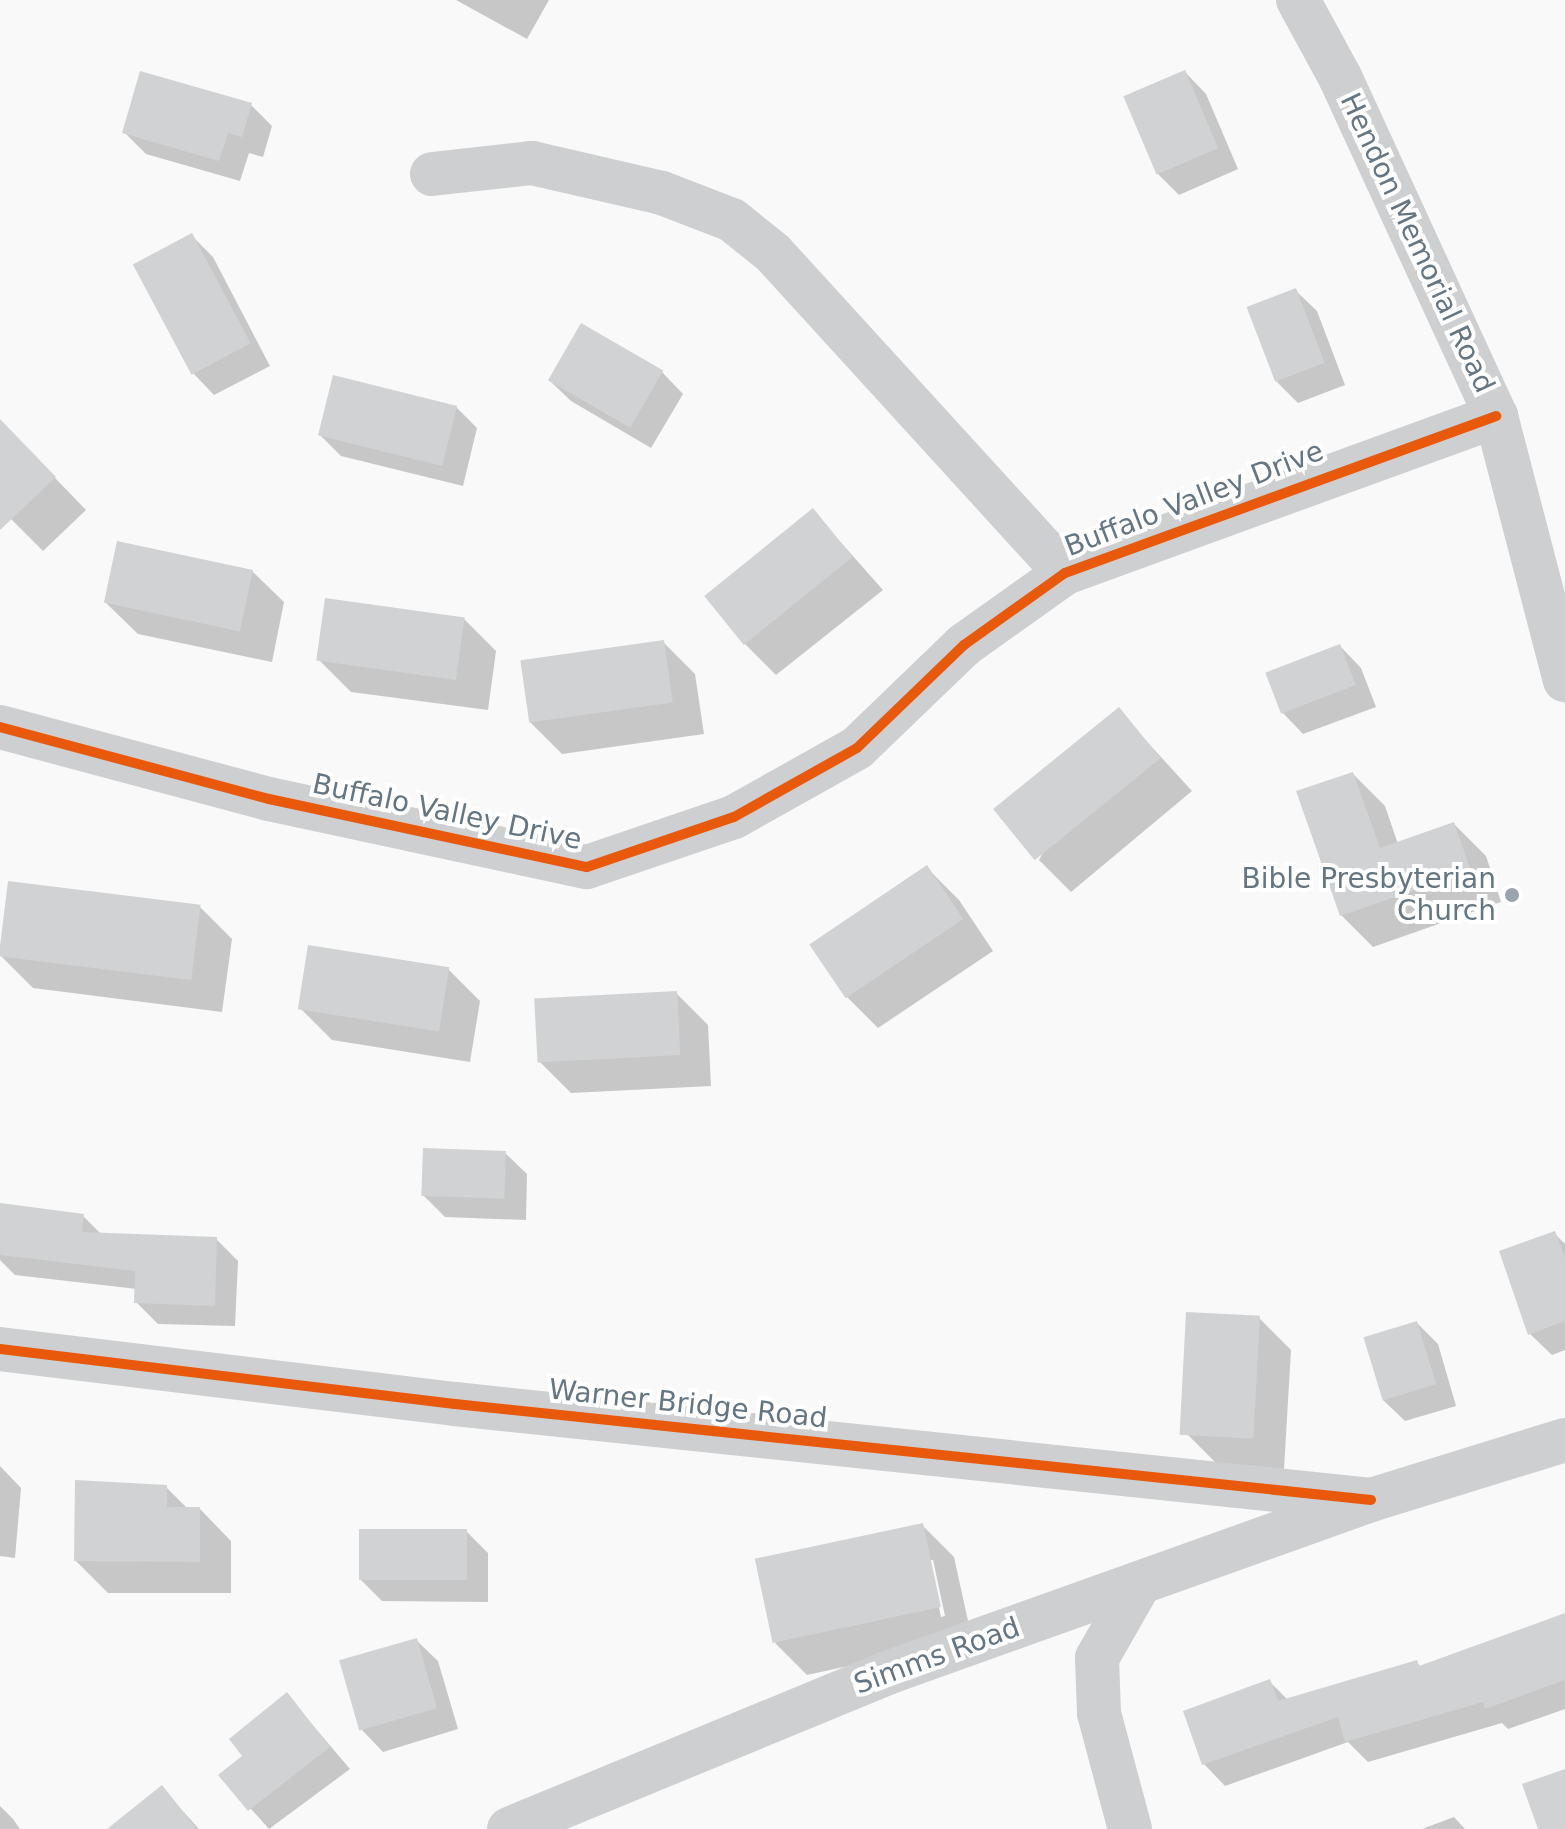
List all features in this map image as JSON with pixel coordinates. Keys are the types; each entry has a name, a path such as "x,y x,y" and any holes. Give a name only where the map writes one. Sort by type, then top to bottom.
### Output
{"street":[{"name":"Hendon Memorial Road","path":"1298,0 1340,77 1496,416 1565,680"},
{"path":"432,174 532,163 662,193 732,220 773,253 1065,573"},
{"name":"Buffalo Valley Drive","path":"0,727 269,799 587,867 734,817 857,748 964,645 1065,573 1496,416"},
{"name":"Warner Bridge Road","path":"0,1349 455,1404 1371,1500"},
{"name":"Simms Road","path":"509,1829 887,1673 1371,1500 1565,1440"},
{"path":"1130,1829 1099,1713 1097,1658 1140,1583"}],"building":[{"path":"1185,70 1218,148 1157,174 1123,96"},
{"path":"140,71 252,103 242,137 228,133 219,161 122,133"},
{"path":"192,233 251,343 192,375 133,264"},
{"path":"1296,288 1325,363 1275,382 1247,307"},
{"path":"581,323 663,370 630,428 548,380"},
{"path":"333,375 457,406 442,466 318,435"},
{"path":"0,419 56,477 0,530"},
{"path":"813,508 853,557 744,645 704,596"},
{"path":"117,541 253,570 240,632 104,603"},
{"path":"325,598 465,618 456,680 316,660"},
{"path":"664,640 673,702 529,723 520,660"},
{"path":"1340,644 1356,685 1281,714 1265,673"},
{"path":"1119,707 1161,758 1035,860 993,809"},
{"path":"1353,772 1380,848 1454,822 1471,871 1340,916 1296,791"},
{"path":"927,865 963,919 846,998 809,944"},
{"path":"8,881 201,905 191,980 0,957"},
{"path":"308,945 449,967 439,1032 298,1009"},
{"path":"677,991 680,1055 538,1062 534,998"},
{"path":"423,1148 506,1151 504,1199 421,1196"},
{"path":"0,1203 84,1214 82,1232 217,1237 215,1306 134,1303 135,1271 0,1255"},
{"path":"1555,1231 1565,1258 1565,1321 1528,1335 1499,1251"},
{"path":"1186,1312 1260,1316 1253,1439 1180,1435"},
{"path":"1417,1321 1436,1384 1383,1400 1363,1337"},
{"path":"75,1480 167,1485 167,1507 200,1507 200,1562 74,1561"},
{"path":"923,1523 941,1607 773,1643 755,1559"},
{"path":"359,1529 467,1529 467,1580 359,1580"},
{"path":"1565,1613 1565,1680 1485,1709 1483,1702 1345,1742 1338,1717 1202,1765 1183,1711 1270,1679 1278,1701 1417,1660 1419,1666"},
{"path":"417,1638 437,1708 359,1730 339,1660"},
{"path":"287,1692 330,1747 248,1811 218,1775 242,1756 229,1739"},
{"path":"1565,1769 1565,1829 1538,1829 1522,1784"},
{"path":"162,1785 197,1829 107,1829"}],"cycle path":[{"path":"0,727 269,799 587,867 734,817 857,748 964,645 1065,573 1496,416"},
{"path":"0,1349 455,1404 1371,1500"}],"place":[{"name":"Bible Presbyterian Church","path":"1512,895"}]}
